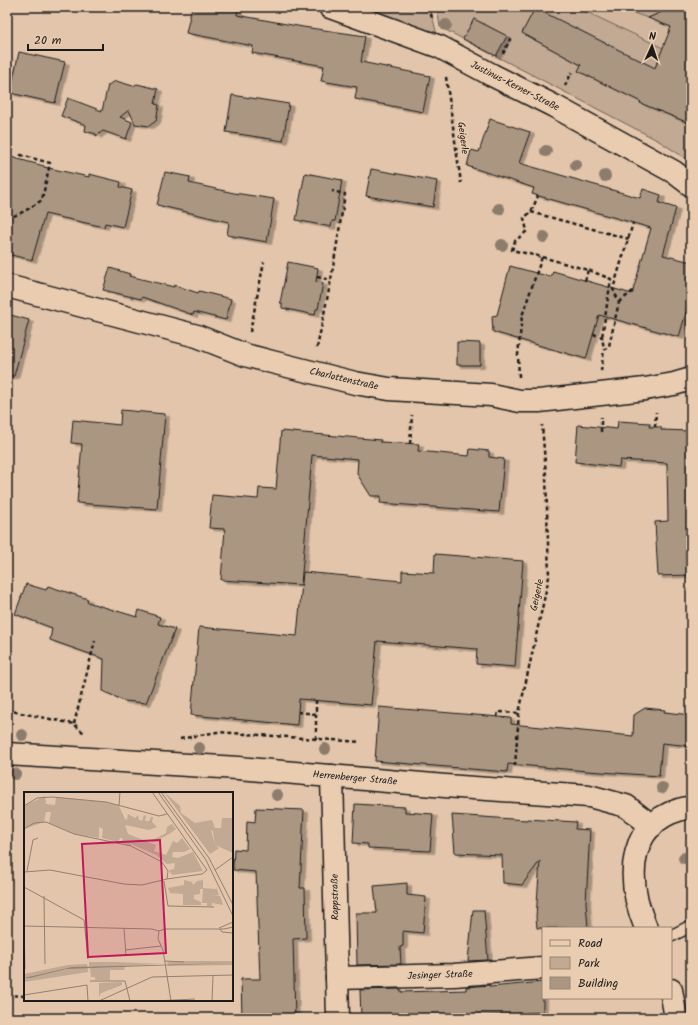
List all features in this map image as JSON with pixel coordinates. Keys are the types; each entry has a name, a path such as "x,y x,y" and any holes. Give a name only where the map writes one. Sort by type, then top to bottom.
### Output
{"street":[{"name":"Justinus-Kerner-Straße","path":"330,7 440,47 492,76 554,106 674,172 691,186"},
{"name":"Charlottenstraße","path":"7,286 197,336 245,355 355,383 389,389 491,395 530,401 646,389 691,379"},
{"name":"Herrenberger Straße","path":"7,754 214,766 589,796 626,806 652,826"},
{"name":"Rappstraße","path":"332,776 338,1018"},
{"path":"646,927 635,894 633,875 636,853 643,837 652,826 664,816 680,809 691,807"},
{"name":"Jesinger Straße","path":"337,978 454,975 542,968"},
{"path":"672,996 676,1018"}],"lane":[{"path":"672,936 689,927"}],"path":[{"name":"Geigerle","path":"447,78 461,183"},
{"path":"7,219 25,211 42,200 50,162 21,155 21,159"},
{"path":"312,372 331,280 345,194 332,191"},
{"path":"538,196 531,212 524,218 527,231 515,240 512,250 588,270 611,279 602,337 604,350"},
{"path":"531,212 629,239"},
{"path":"619,302 613,289 633,223"},
{"name":"Geigerle","path":"513,791 519,713 549,577 546,475 530,401 518,355 522,316 542,257"},
{"path":"245,355 264,262"},
{"path":"585,281 588,270"},
{"path":"317,277 331,280"},
{"path":"609,346 619,302 632,291"},
{"path":"593,334 602,337"},
{"path":"410,444 414,391"},
{"path":"74,724 95,641"},
{"path":"316,700 316,739"},
{"path":"7,710 74,724 89,738"},
{"path":"298,712 316,714"},
{"path":"497,717 498,712 519,713"},
{"path":"179,740 217,732 361,742"},
{"path":"7,995 24,996"}],"shaded area":[{"path":"576,7 691,7 691,162 659,141 618,119 652,42"}],"green space":[{"path":"354,7 430,7 440,47"},
{"path":"437,7 576,7 663,48 641,103 691,124 691,162 659,141 440,27"},
{"path":"673,7 648,18 618,8"}],"building":[{"path":"192,7 238,7 237,15 365,36 361,62 430,76 423,112 355,99 357,87 321,81 324,66 252,53 253,46 186,33"},
{"path":"673,7 691,7 691,124 640,103 641,102 578,71 581,65 522,33 535,8 655,68 671,27 648,18"},
{"path":"474,19 507,36 496,56 463,39"},
{"path":"19,52 65,62 55,103 10,93"},
{"path":"116,81 133,86 137,84 158,89 155,104 159,105 156,121 149,126 135,124 129,110 120,117 132,122 126,139 103,131 96,136 96,134 85,131 86,125 61,116 68,98 102,111 108,85"},
{"path":"232,95 289,104 283,141 226,132"},
{"path":"490,119 530,132 519,163 640,198 643,189 661,195 659,203 676,208 663,255 691,262 691,295 679,337 599,315 586,359 493,332 492,316 497,315 510,266 551,277 553,271 632,294 651,228 532,194 534,188 467,166 471,150 479,152"},
{"path":"7,156 44,167 89,177 89,174 121,182 120,187 132,190 123,227 105,223 104,227 45,214 32,260 7,254"},
{"path":"371,169 437,181 433,207 366,196"},
{"path":"165,172 190,177 189,183 234,193 274,199 267,242 227,235 229,222 157,205"},
{"path":"305,173 342,180 335,221 332,221 331,227 296,220"},
{"path":"288,262 318,268 316,282 323,283 318,309 316,309 315,315 282,308 282,303 280,303"},
{"path":"110,268 130,274 129,276 174,287 174,285 198,293 199,291 231,299 226,320 194,312 193,315 142,297 141,299 103,290"},
{"path":"7,314 29,320 14,376 7,376"},
{"path":"457,342 480,343 480,365 457,365"},
{"path":"121,410 165,414 157,509 77,503 82,444 71,443 73,420 120,425"},
{"path":"618,421 650,423 649,427 661,427 661,430 690,431 691,575 658,576 655,522 668,521 667,463 620,460 619,467 575,462 578,425 617,429"},
{"path":"281,431 381,440 380,442 419,444 418,451 469,456 470,449 489,451 489,457 504,459 499,512 380,503 381,496 371,496 357,474 358,459 312,455 301,585 221,580 225,529 209,528 212,495 258,499 259,488 276,489"},
{"path":"435,554 523,561 515,667 476,664 477,649 377,641 371,705 299,699 297,725 191,715 199,627 297,636 303,572 402,581 402,571 434,573"},
{"path":"26,584 46,590 48,586 88,599 87,602 137,617 139,610 160,617 158,624 175,629 146,703 124,701 103,691 104,659 50,640 52,628 15,614"},
{"path":"379,707 511,718 511,724 633,736 634,715 645,708 665,710 664,712 691,715 691,746 662,743 659,776 508,764 507,772 375,761"},
{"path":"355,804 405,807 405,812 433,814 430,851 368,848 368,844 353,843"},
{"path":"256,808 304,810 300,888 305,888 306,938 293,939 295,1018 242,1018 241,979 260,979 256,872 233,870 234,849 246,850 247,821 255,822"},
{"path":"452,815 576,822 575,829 590,830 586,903 588,927 537,928 536,917 540,861 522,885 503,883 502,855 455,853"},
{"path":"407,883 407,895 426,897 423,933 403,931 403,946 400,947 401,964 357,965 356,913 377,913 374,886"},
{"path":"473,910 484,910 488,960 468,961"},
{"path":"542,982 543,1012 468,1018 361,1018 360,990 401,989 401,992 466,990 466,987 490,985 490,987"}]}
